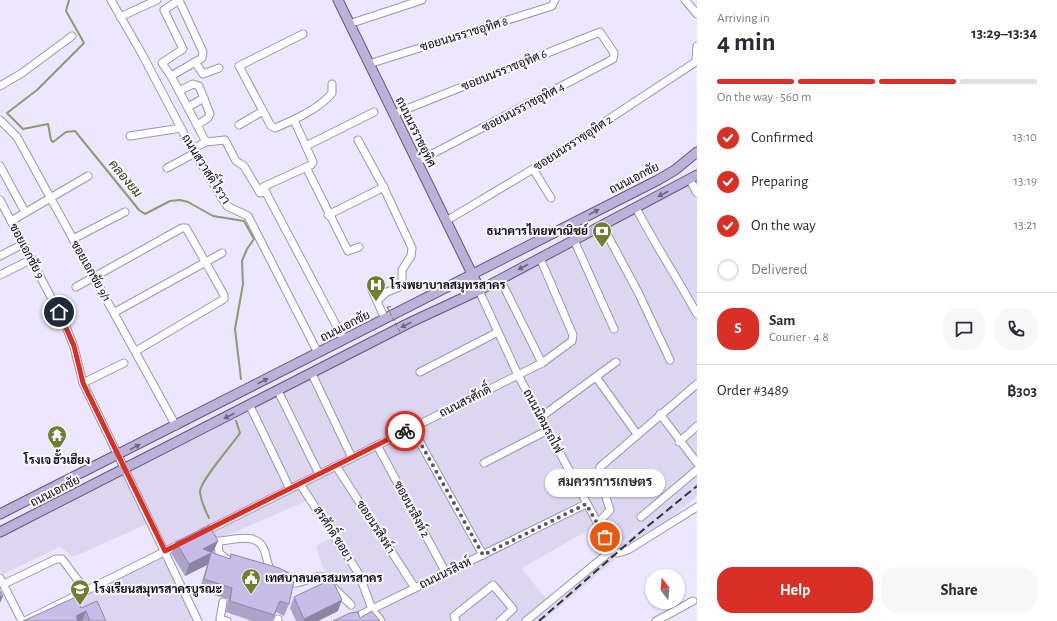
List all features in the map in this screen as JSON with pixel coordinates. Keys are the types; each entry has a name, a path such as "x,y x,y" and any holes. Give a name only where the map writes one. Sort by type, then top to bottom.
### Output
{"main road":[{"name":"ถนนนรราชอุทิศ","path":"338,0 480,290"},
{"name":"ถนนเอกชัย","path":"0,514 117,456 658,180 675,170 697,152"},
{"name":"ถนนเอกชัย","path":"0,532 250,406 411,322 480,290 693,178"}],"street":[{"name":"ถนนสวาสดิ์ ไรวา","path":"111,0 142,54 193,151 227,206 248,216 318,353"},
{"path":"120,17 158,0"},
{"path":"171,76 202,58 203,52 179,0 164,10 183,49 162,63 171,76 206,142"},
{"path":"349,24 422,0"},
{"name":"ซอยนนรราชอุทิศ 8","path":"369,64 552,6 554,0"},
{"path":"685,0 697,14"},
{"name":"ซอยนนรราชอุทิศ 6","path":"394,114 600,32 608,43"},
{"path":"303,34 239,66 272,128 294,120 330,96 333,90 332,84"},
{"path":"0,86 22,73 72,36"},
{"name":"ซอยนนรราชอุทิศ 4","path":"417,162 612,59 614,54 608,43"},
{"path":"696,61 697,46"},
{"name":"ซอยนนรราชอุทิศ 2","path":"446,221 533,169 696,61"},
{"path":"195,62 205,75 219,68"},
{"path":"179,91 197,84 210,115 197,125"},
{"path":"188,107 204,98"},
{"path":"239,125 263,111"},
{"path":"306,146 374,112"},
{"name":"ซอยเอกชัย 9/1","path":"0,120 17,137 73,239 95,275 176,426"},
{"path":"294,120 313,162 306,167 264,187 344,340"},
{"path":"130,136 181,128"},
{"path":"167,168 206,142 225,140 236,161 244,166 260,193 266,192"},
{"path":"358,140 384,187 412,248 411,256 402,270 402,283 399,287 387,292 377,301"},
{"path":"0,166 25,212"},
{"path":"306,167 328,215 348,251 359,247"},
{"path":"533,169 551,198"},
{"path":"11,220 88,176"},
{"path":"693,178 697,193"},
{"path":"328,215 384,187"},
{"name":"ซอยเอกชัย 9","path":"0,200 65,324 74,346 83,383 198,621"},
{"path":"636,208 661,254 681,284 697,314"},
{"path":"73,239 126,212"},
{"path":"602,225 638,292 670,360"},
{"path":"76,287 95,275 184,227 224,295 224,300 136,351"},
{"path":"574,240 614,330"},
{"path":"0,256 23,244"},
{"path":"115,312 222,253"},
{"name":"ถนนสรศักดิ์","path":"218,541 213,541 203,532 542,364 572,341 573,337 540,258"},
{"path":"0,275 32,259"},
{"path":"500,279 542,364"},
{"path":"372,290 385,319"},
{"name":"ถนนนิคมรถไฟ","path":"480,290 518,375 612,550"},
{"path":"420,372 498,332"},
{"path":"541,417 616,362"},
{"path":"83,383 124,363"},
{"path":"312,374 352,458"},
{"path":"596,376 637,434"},
{"path":"598,524 610,510 599,474 600,467 660,414 697,384"},
{"path":"278,391 319,474"},
{"path":"250,406 290,488"},
{"path":"660,414 679,442 697,463"},
{"path":"679,442 697,426"},
{"path":"412,428 483,555"},
{"path":"484,463 548,430"},
{"name":"ซอยนรสิงห์ 2","path":"377,445 446,573"},
{"name":"ซอยนรสิงห์ 1","path":"336,466 415,588"},
{"path":"641,517 697,470"},
{"name":"สรศักดิ์ ซอย 1","path":"300,484 359,574 372,609 381,621"},
{"name":"ถนนนรสิงห์","path":"348,621 586,504"},
{"path":"526,621 612,550 618,552 628,550 697,507"},
{"path":"86,591 62,559 56,559 2,581 23,621 86,591 192,537"},
{"path":"232,562 221,556 217,547 218,541 237,538 253,539 264,547 269,570 285,581 293,583 323,576 351,605"},
{"path":"455,619 493,585 513,609 500,621"},
{"path":"656,621 693,601"},
{"path":"221,620 223,602"}],"path":[{"path":"387,307 401,334"}],"shaded area":[{"path":"697,175 697,496 655,531 649,530 543,621 349,621 351,620 355,607 327,579 316,546 335,535 311,499 214,541 165,551 198,621 31,621 164,551 147,524 73,557 60,547 3,574 0,570 0,533","holes":["652,518 552,607 522,568 597,525 612,550"]}],"building":[{"path":"209,525 218,541 203,549 230,559 231,554 279,568 295,576 289,604 280,601 274,615 230,601 232,588 204,579 211,553 189,564 176,542"},
{"path":"332,579 342,600 304,619 294,597"},
{"name":"โรงเรียนสมุทรสาครบูรณะ","path":"76,597 81,608 97,601 106,621 90,621 86,611 76,616 78,621 23,621"},
{"path":"372,611 380,621 333,621 350,613 358,612 360,618"}],"waterway":[{"name":"คลองยม","path":"69,0 66,11 84,43 37,90 7,113 23,129 48,124 51,140 53,142 66,132 75,131 139,210 145,214 170,201 180,200 188,202 213,216 244,221 254,239 247,249 242,261 243,284 235,329 241,379"},
{"name":"คลองยม","path":"209,518 201,499 201,487 210,472 240,433 236,421"}],"railway":[{"path":"539,621 643,530 697,486"}],"way so far":[{"path":"405,431 412,428 483,555 586,504 605,537"}],"place":[{"name":"ธนาคารไทยพาณิชย์","path":"602,248"},
{"name":"โรงพยาบาลสมุทรสาคร","path":"376,302"},
{"name":"โรงเจ ฮั้วเฮียง","path":"57,452"},
{"name":"สมควรการเกษตร","path":"605,537"},
{"name":"เทศบาลนครสมทรสาคร","path":"251,595"},
{"name":"โรงเรียนสมุทรสาครบูรณะ","path":"80,606"}],"route":[{"path":"59,312 74,346 83,383 117,456 125,469 165,551 405,431"}]}
